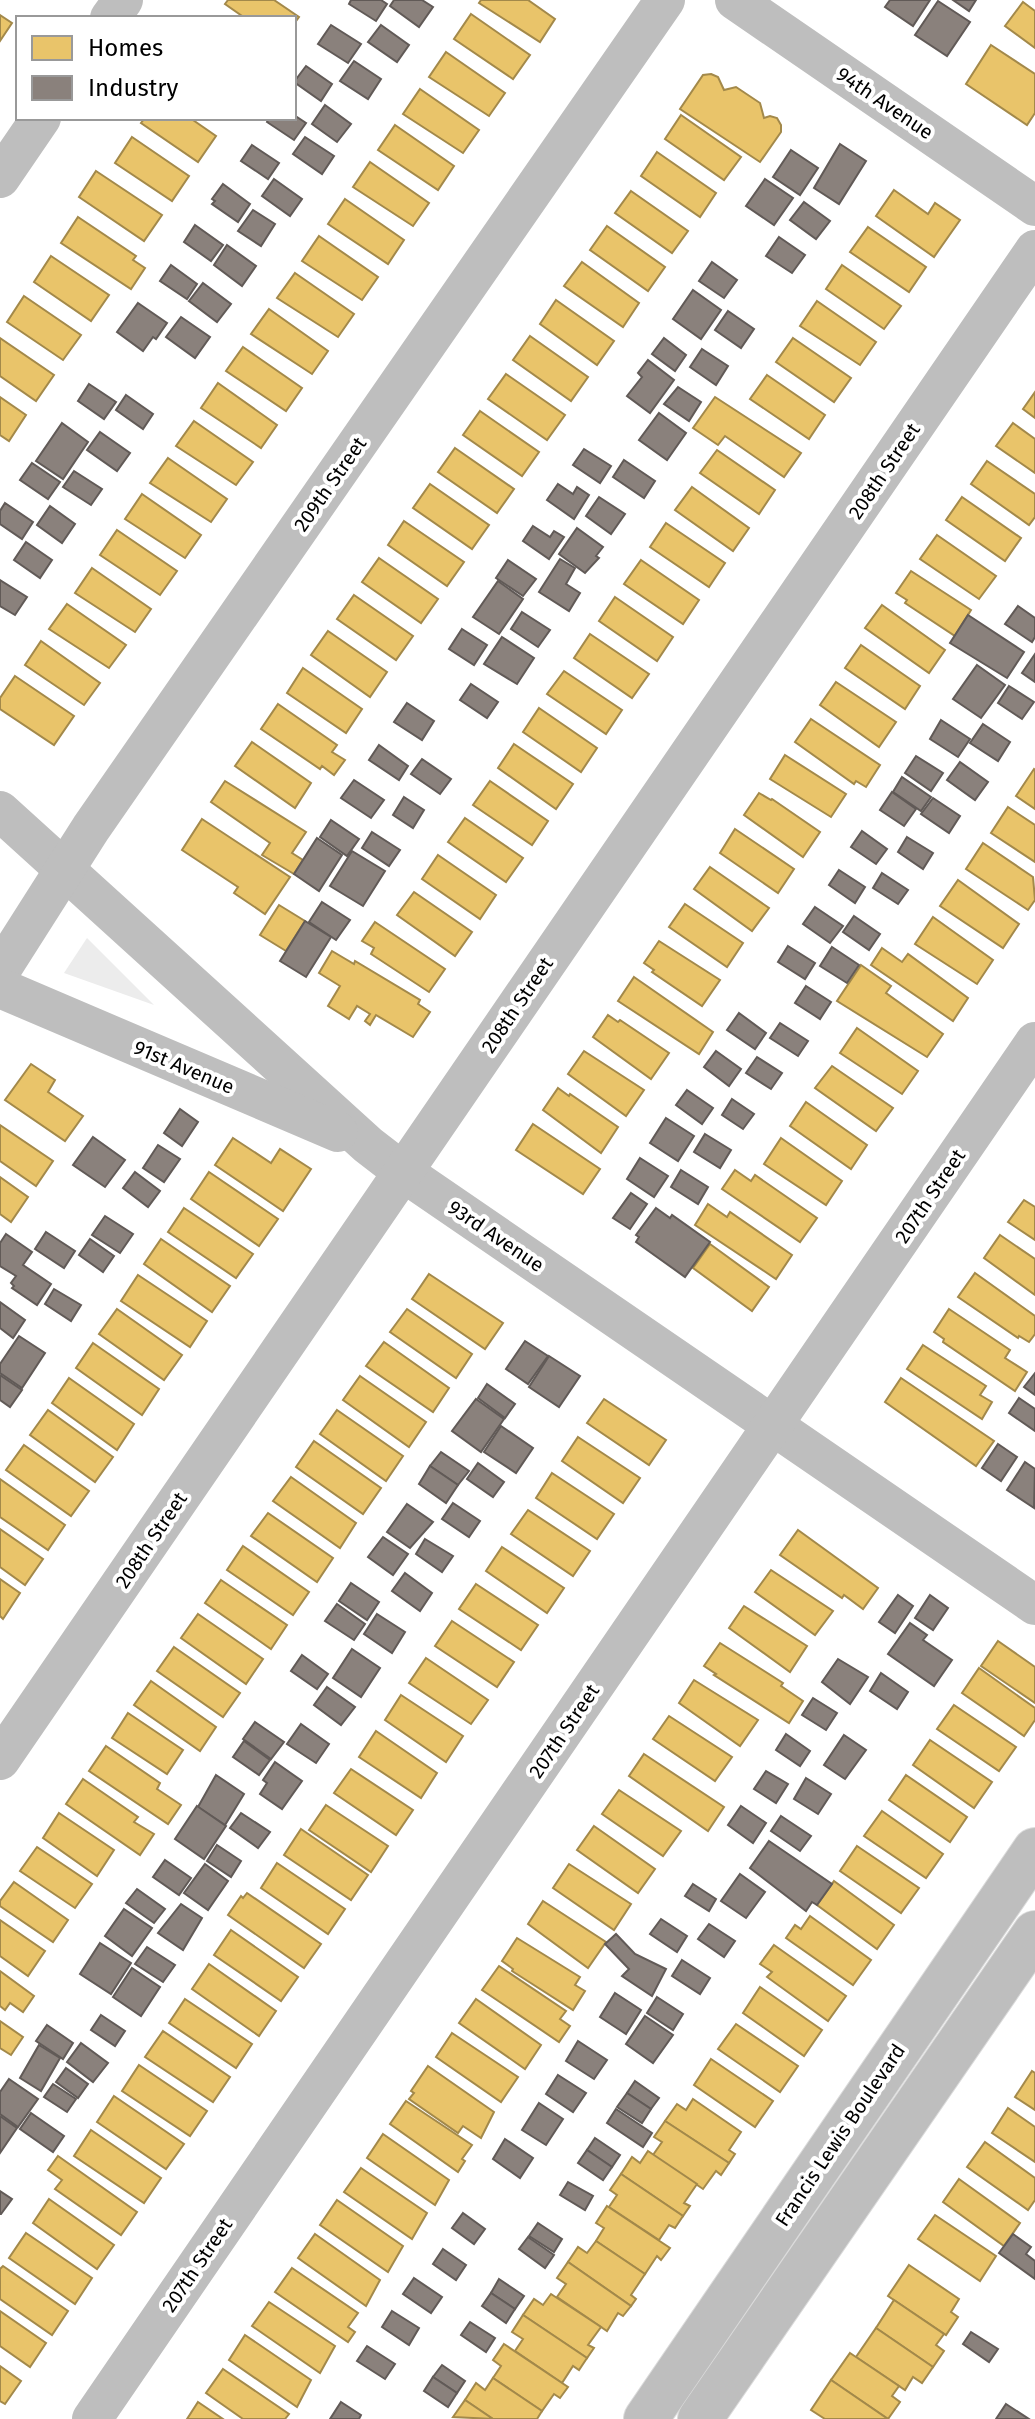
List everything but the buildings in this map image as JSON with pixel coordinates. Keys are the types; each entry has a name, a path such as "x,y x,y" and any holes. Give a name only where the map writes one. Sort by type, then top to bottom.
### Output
{"main road":[{"name":"Francis Lewis Boulevard","path":"646,2419 1035,1850"},
{"path":"700,2419 1035,1933"}],"street":[{"name":"209th Street","path":"0,971 64,869 665,0"},
{"name":"94th Avenue","path":"735,0 1035,206"},
{"path":"0,178 40,120"},
{"name":"208th Street","path":"0,1760 1035,250"},
{"name":"93rd Avenue","path":"0,811 368,1145 403,1172 1035,1605"},
{"name":"91st Avenue","path":"0,988 368,1145"},
{"name":"207th Street","path":"92,2419 1035,1042"}],"shaded area":[{"path":"87,938 154,1005 64,973"}]}
